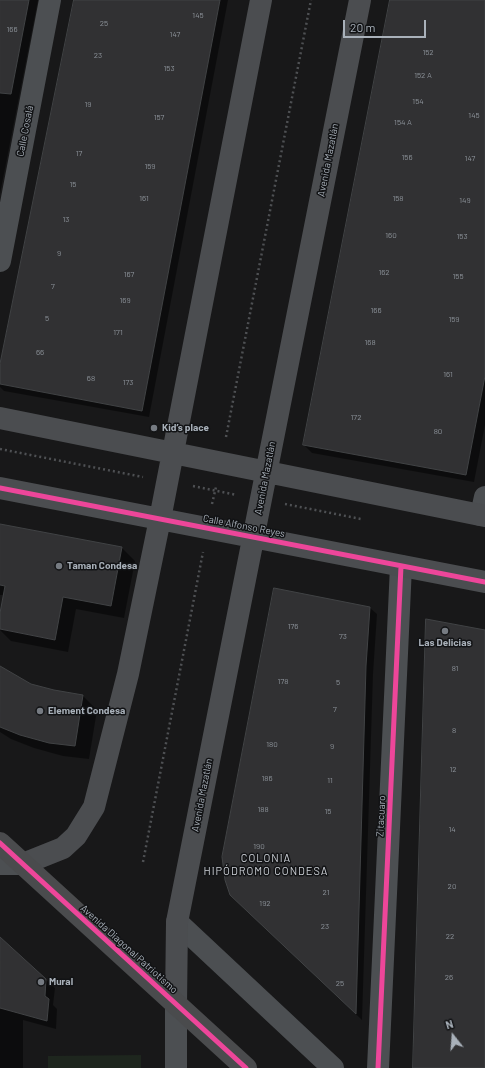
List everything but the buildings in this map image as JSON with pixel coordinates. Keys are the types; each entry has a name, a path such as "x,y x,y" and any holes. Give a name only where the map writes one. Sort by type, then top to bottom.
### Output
{"main road":[{"path":"22,864 63,848 76,836 94,807 128,674 173,454 261,0"},
{"name":"Avenida Mazatlán","path":"176,1004 177,922 360,0"},
{"path":"0,418 221,464 484,509"},
{"name":"Calle Alfonso Reyes","path":"0,488 485,582"},
{"name":"Avenida Diagonal Patriotismo","path":"0,843 246,1068"}],"street":[{"name":"Calle Cosalá","path":"0,261 50,0"},
{"name":"Zitacuaro","path":"378,1068 401,566"},
{"path":"0,864 22,864"},
{"path":"177,922 333,1068"},
{"path":"176,1004 176,1068"}],"path":[{"path":"142,862 311,0"}],"shaded area":[{"path":"141,1055 141,1068 48,1068 48,1056"}],"cycle path":[{"path":"0,488 485,582"},
{"path":"378,1068 401,566"},
{"path":"0,843 246,1068"}],"place":[{"name":"Kid’s place","path":"154,428"},
{"name":"Taman Condesa","path":"59,566"},
{"name":"Las Delicias","path":"445,631"},
{"name":"Element Condesa","path":"40,711"},
{"name":"Mural","path":"41,982"}],"district":[{"name":"COLONIA HIPÓDROMO CONDESA","path":"266,864"}]}
